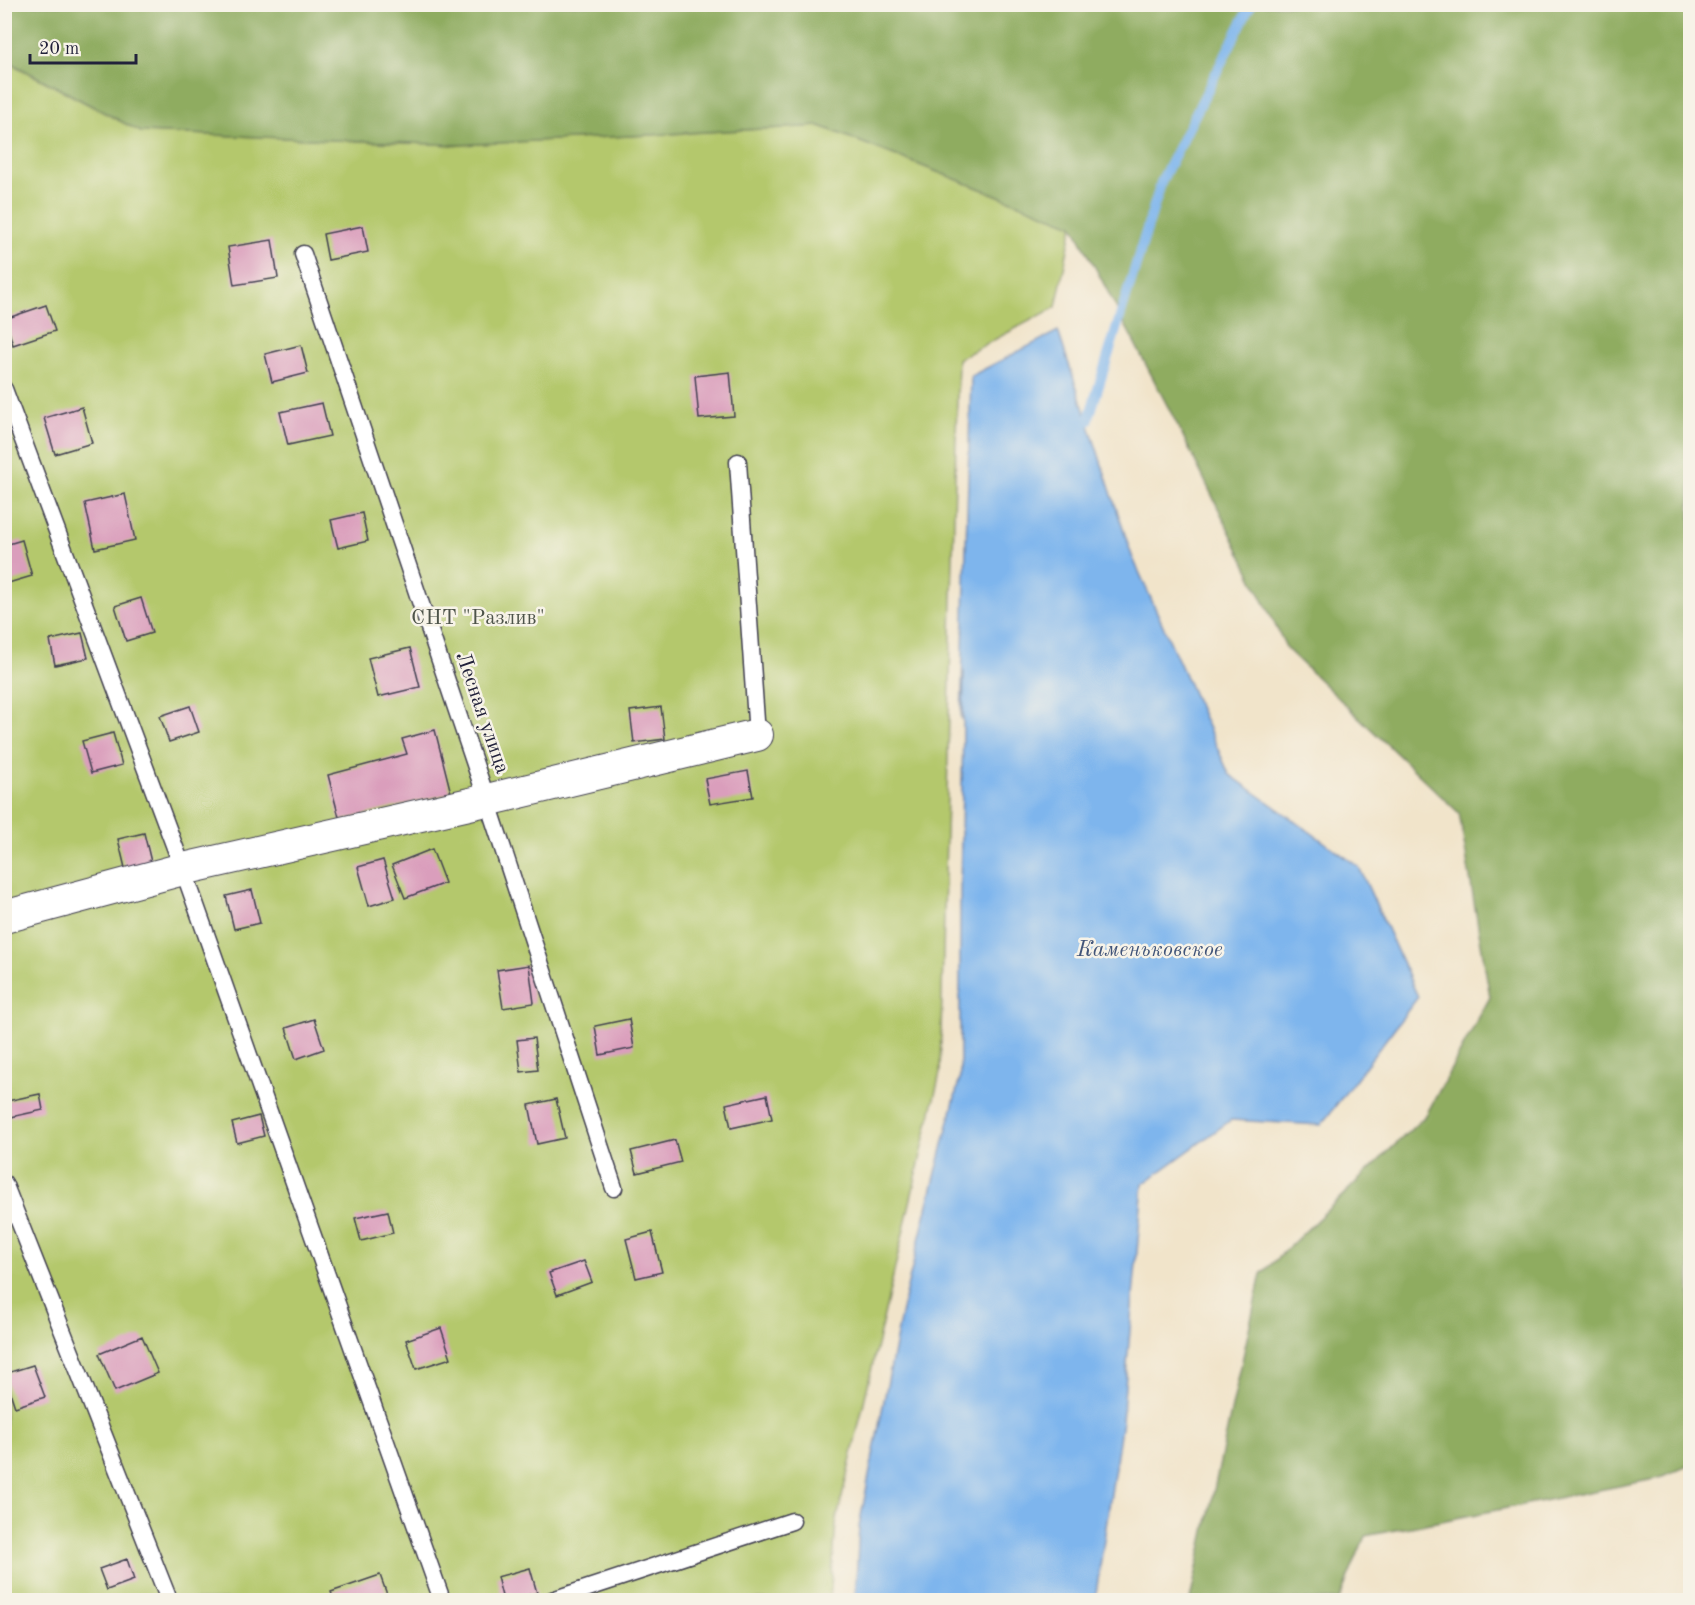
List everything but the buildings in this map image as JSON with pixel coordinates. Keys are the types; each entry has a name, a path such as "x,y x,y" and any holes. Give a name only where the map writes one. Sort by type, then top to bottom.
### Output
{"street":[{"path":"4,917 183,869 487,800 757,735"}],"lane":[{"name":"Лесная улица","path":"303,254 487,800 614,1188"},
{"path":"4,389 183,869 442,1600"},
{"path":"738,462 757,735"},
{"path":"4,1183 169,1600"},
{"path":"552,1600 792,1521"}],"green space":[{"path":"4,5 1690,5 1690,1465 1660,1478 1365,1536 1339,1600 1190,1600 1261,1274 1426,1115 1490,997 1459,813 1287,649 1179,428 1073,225 820,126 458,145 141,132 5,60"},
{"name":"СНТ \"Разлив\"","path":"4,60 141,132 458,145 820,126 1073,225 1056,307 958,359 940,1073 836,1523 830,1600 5,1600"}],"water":[{"name":"Каменьковское","path":"1058,331 1132,556 1229,774 1359,867 1418,997 1321,1125 1231,1120 1143,1184 1122,1421 1095,1600 855,1600 859,1526 904,1300 960,1077 964,671 961,719 971,376"}],"waterway":[{"path":"1088,421 1162,180 1251,4"}]}
